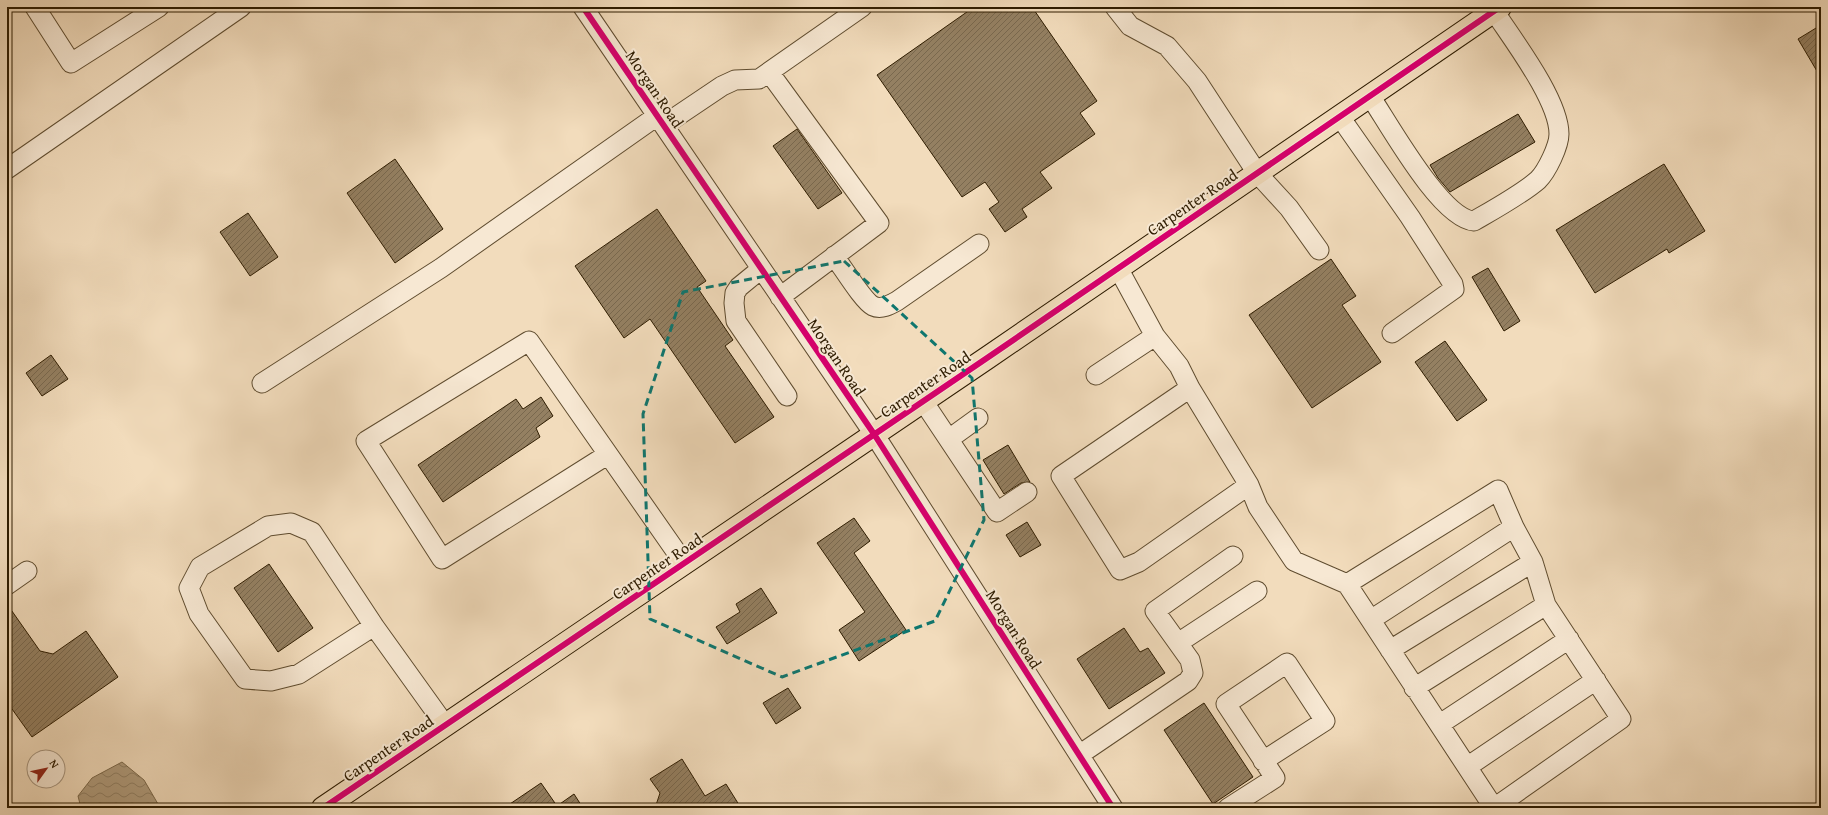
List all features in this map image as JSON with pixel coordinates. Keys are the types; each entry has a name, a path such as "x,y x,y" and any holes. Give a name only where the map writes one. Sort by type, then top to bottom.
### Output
{"main road":[{"name":"Carpenter Road","path":"323,808 924,401 1497,9"}],"street":[{"path":"35,7 71,63 159,7"},
{"path":"7,169 241,7"},
{"name":"Morgan Road","path":"583,7 874,434 1113,808"},
{"path":"262,383 441,268 660,121 735,80 759,79 862,7"},
{"path":"1115,7 1130,26 1167,46 1197,81 1257,173 1289,208 1319,250"},
{"path":"1370,96 1432,191 1457,214 1468,221 1474,222 1538,180 1549,166 1559,134 1555,113 1530,65 1497,9"},
{"path":"769,72 879,223 780,296"},
{"path":"1340,116 1410,217 1453,284 1454,290 1392,333"},
{"path":"834,256 863,296 873,306 880,307 888,306 897,301 979,244"},
{"path":"1118,268 1155,336 1179,366 1190,388 1249,486 1258,507 1294,561 1347,584 1372,619 1414,688 1440,724 1494,808 1621,719 1546,604 1533,562 1514,527 1498,490 1347,584"},
{"path":"761,269 738,287 735,293 734,303 736,321 787,396"},
{"path":"1096,375 1155,336"},
{"path":"607,454 442,559 366,441 529,341 684,563"},
{"path":"1190,388 1061,476 1120,570 1139,562 1249,486"},
{"path":"924,401 997,512 1027,492"},
{"path":"949,439 978,418"},
{"path":"374,626 298,674 271,681 245,679 199,614 190,588 200,567 268,526 291,523 312,532 374,626 446,725"},
{"path":"1372,619 1514,527"},
{"path":"1079,755 1188,682 1193,673 1190,660 1155,610 1233,556"},
{"path":"1390,650 1533,562"},
{"path":"7,585 27,571"},
{"path":"1178,643 1257,591"},
{"path":"1414,688 1546,604"},
{"path":"1440,724 1569,640"},
{"path":"1228,808 1275,778 1263,761 1226,704 1287,663 1325,721 1263,761"},
{"path":"1467,767 1596,680"}],"highlighted area":[{"path":"844,261 972,378 984,520 935,621 782,677 650,619 643,414 683,292"}],"water":[{"path":"122,762 144,780 158,804 155,808 81,808 78,796 92,778"}],"building":[{"path":"974,7 1032,7 1097,101 1080,113 1095,134 1040,172 1052,188 1022,209 1027,217 1005,232 989,209 999,202 985,182 962,197 877,75"},
{"path":"1821,25 1821,78 1798,39"},
{"path":"1518,114 1535,142 1450,192 1438,178 1430,165"},
{"path":"797,129 842,193 818,209 773,146"},
{"path":"395,159 443,229 395,263 347,193"},
{"path":"1664,164 1705,231 1669,253 1667,249 1595,293 1556,230"},
{"path":"657,209 706,281 697,287 733,340 725,346 774,417 735,443 650,319 624,338 575,266"},
{"path":"248,213 278,257 250,276 220,232"},
{"path":"1331,259 1356,296 1342,305 1381,362 1312,408 1249,315"},
{"path":"1488,268 1520,321 1504,331 1472,277"},
{"path":"1445,341 1487,400 1457,421 1415,362"},
{"path":"51,355 68,379 42,396 26,373"},
{"path":"541,397 553,416 536,428 540,437 443,502 418,465 516,399 523,409"},
{"path":"1008,445 1030,482 1021,483 1004,494 983,460"},
{"path":"854,518 870,541 854,553 906,630 859,661 839,630 865,612 817,543"},
{"path":"1027,522 1041,545 1020,557 1006,535"},
{"path":"269,564 313,628 278,652 234,588"},
{"path":"761,588 777,613 727,644 716,627 740,612 736,604"},
{"path":"7,604 40,651 53,654 86,631 118,677 32,737 7,702"},
{"path":"1124,628 1140,652 1148,648 1165,673 1109,709 1077,659"},
{"path":"788,688 801,708 776,724 763,703"},
{"path":"1204,703 1253,777 1213,804 1164,730"},
{"path":"682,759 705,796 726,784 741,808 655,808 660,793 650,779"},
{"path":"541,783 557,806 574,794 583,808 504,808"}],"cycle path":[{"path":"583,7 874,434 1113,808"},
{"path":"323,808 987,358 1500,7"}]}
